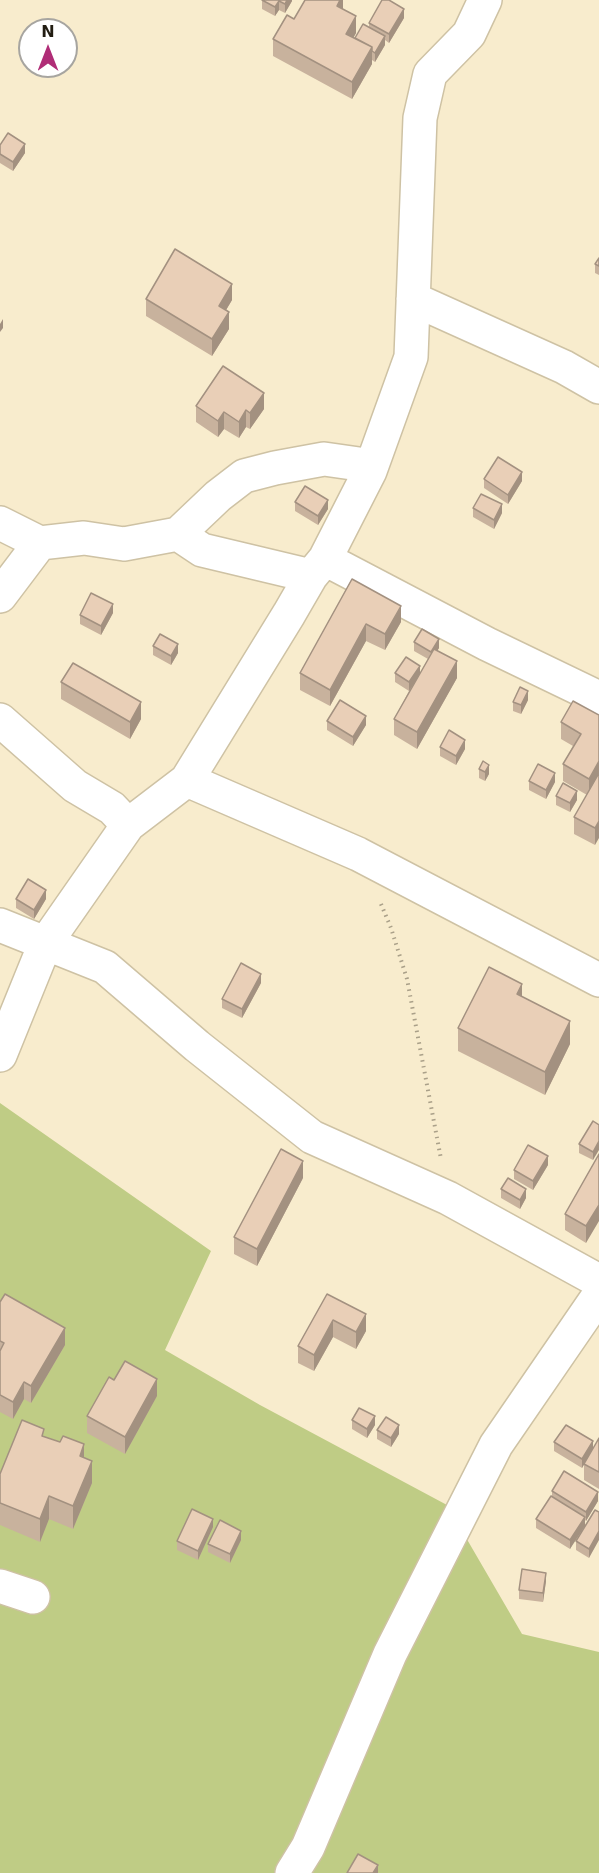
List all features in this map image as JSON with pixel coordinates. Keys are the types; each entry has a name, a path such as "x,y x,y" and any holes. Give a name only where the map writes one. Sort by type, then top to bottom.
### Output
{"street":[{"path":"0,1054 45,944 128,825 187,780 318,567 370,471 411,357 420,118 430,74 469,34 485,0"},
{"path":"413,298 564,367 599,387"},
{"path":"0,523 40,543 84,538 124,544 178,534 218,496 244,476 324,459 360,464 370,471"},
{"path":"178,534 202,550 318,567 599,698"},
{"path":"0,596 40,543"},
{"path":"0,720 75,786 112,808 128,825"},
{"path":"187,780 358,854 599,980"},
{"path":"0,925 105,967 197,1046 312,1137 448,1198 599,1281"},
{"path":"292,1873 308,1847 390,1654 496,1444 599,1295"},
{"path":"0,1586 33,1597"}],"path":[{"path":"358,854 391,928 407,979 448,1198"}],"green space":[{"path":"0,1103 211,1251 165,1350 260,1405 447,1505 522,1634 599,1652 599,1873 0,1873"}],"building":[{"path":"262,0 287,0 285,4 279,1 275,7"},
{"path":"305,0 340,0 337,6 356,16 346,34 372,47 352,82 273,39 287,15 294,19"},
{"path":"382,0 389,0 404,9 389,34 369,23"},
{"path":"363,24 385,36 375,53 372,47 355,38"},
{"path":"8,133 25,144 13,162 0,154 0,145"},
{"path":"175,249 232,284 219,306 229,312 212,339 146,299"},
{"path":"223,366 264,393 250,413 246,410 239,422 224,412 218,421 196,406"},
{"path":"498,457 522,472 508,495 484,479"},
{"path":"305,486 328,500 318,516 295,502"},
{"path":"481,494 502,504 494,520 473,508"},
{"path":"352,579 401,606 385,634 366,624 330,690 300,673"},
{"path":"91,593 113,604 101,626 80,615"},
{"path":"422,629 439,639 431,652 414,642"},
{"path":"160,634 178,644 171,656 153,646"},
{"path":"434,649 457,661 417,732 394,719"},
{"path":"406,657 420,666 409,682 395,673"},
{"path":"73,663 141,702 130,722 61,682"},
{"path":"520,687 528,691 521,705 513,702"},
{"path":"340,700 366,716 353,737 327,721"},
{"path":"573,701 599,715 599,761 589,779 563,764 581,734 561,722"},
{"path":"449,730 465,740 456,756 440,747"},
{"path":"483,761 489,765 485,772 479,769"},
{"path":"538,764 555,773 546,790 529,781"},
{"path":"599,773 599,821 595,828 574,817"},
{"path":"563,783 577,791 570,803 556,796"},
{"path":"28,879 46,890 34,910 16,899"},
{"path":"241,963 261,974 242,1009 222,999"},
{"path":"489,967 522,984 517,994 570,1021 545,1072 458,1028"},
{"path":"593,1121 599,1125 599,1141 593,1152 579,1144"},
{"path":"528,1145 548,1156 533,1181 514,1170"},
{"path":"281,1149 303,1161 257,1249 234,1237"},
{"path":"599,1154 599,1205 586,1226 565,1214"},
{"path":"508,1178 526,1189 520,1200 501,1189"},
{"path":"5,1294 65,1328 31,1386 24,1382 13,1402 0,1395 0,1351 4,1343 0,1341 0,1302"},
{"path":"327,1294 366,1314 356,1332 333,1320 314,1355 298,1346"},
{"path":"125,1361 157,1379 125,1437 87,1416 109,1377 114,1380"},
{"path":"359,1408 375,1416 367,1429 352,1420"},
{"path":"386,1417 399,1425 391,1438 377,1430"},
{"path":"22,1420 44,1429 42,1436 60,1442 63,1436 84,1444 80,1456 92,1461 73,1506 49,1496 40,1519 0,1503 0,1474"},
{"path":"566,1425 593,1441 582,1459 554,1442"},
{"path":"599,1438 599,1472 584,1464"},
{"path":"564,1471 598,1492 586,1512 552,1491"},
{"path":"551,1496 585,1517 570,1540 536,1519"},
{"path":"192,1509 213,1519 198,1551 177,1541"},
{"path":"595,1510 599,1512 599,1531 589,1549 576,1541"},
{"path":"220,1520 241,1531 230,1554 208,1544"},
{"path":"522,1569 546,1573 543,1593 519,1590"},
{"path":"358,1854 378,1865 373,1873 347,1873"}]}
